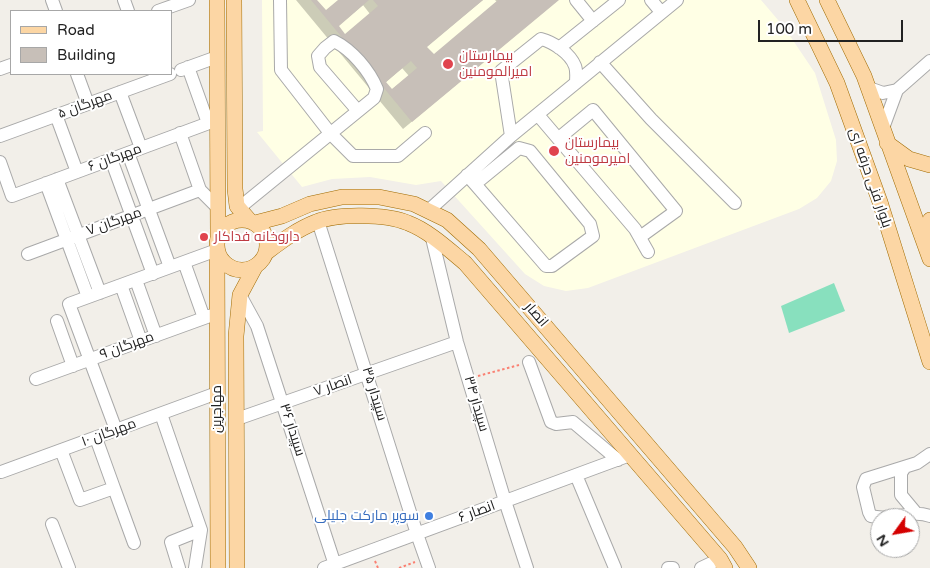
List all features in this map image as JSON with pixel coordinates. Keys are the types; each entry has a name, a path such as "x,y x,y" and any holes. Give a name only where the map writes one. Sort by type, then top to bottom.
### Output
{"main road":[{"name":"مهاجرین","path":"217,0 218,57 213,122 218,243 211,316 217,393 218,568"},
{"path":"234,0 235,189 237,206 252,222"},
{"name":"بلوار فنی حرفه ای","path":"797,0 840,92 880,202 930,362"},
{"name":"بلوار فنی حرفه ای","path":"827,0 864,76 930,259"},
{"path":"885,136 909,159 930,165"},
{"name":"انصار","path":"252,222 282,216 310,204 342,197 379,196 414,204 447,220 479,249 649,446 735,548 749,568"},
{"name":"انصار","path":"267,252 290,234 318,220 344,216 377,216 408,223 432,238 465,263 520,326 624,457 723,564"},
{"path":"242,219 252,222 261,227 267,239 267,252 264,258 255,267 242,271 229,267 220,257 218,243 227,224 242,219"},
{"path":"930,220 928,230 930,246"},
{"name":"مهاجرین","path":"237,568 236,336 240,295 255,267"},
{"path":"520,326 535,314"},
{"path":"624,457 649,446"}],"street":[{"path":"161,10 189,0"},
{"path":"280,0 281,70 330,133 352,156 398,156 425,133"},
{"path":"576,0 593,21"},
{"path":"558,48 619,0"},
{"path":"652,0 661,12"},
{"path":"471,179 510,136 677,0"},
{"path":"510,136 501,71 541,39 551,41 570,59 576,68 576,83"},
{"path":"239,208 374,98 377,89 372,77 344,46 334,41 318,56 320,67 358,111"},
{"name":"مهرگان ۵","path":"172,74 218,57"},
{"path":"864,76 869,88 883,93 897,90 930,61"},
{"path":"600,62 651,119 736,203"},
{"path":"188,67 213,122"},
{"path":"77,75 88,104"},
{"name":"مهرگان ۵","path":"0,136 168,75"},
{"path":"885,136 897,90"},
{"path":"120,92 141,148"},
{"path":"559,138 593,110 676,211 640,238"},
{"path":"56,115 77,172"},
{"path":"538,115 635,229 648,252"},
{"name":"مهرگان ۶","path":"0,162 12,196 213,122"},
{"path":"180,133 200,190 218,208"},
{"path":"428,211 471,179 518,148 530,151 590,224 593,236 552,266 546,266 471,179"},
{"path":"128,153 170,267"},
{"path":"111,159 153,274"},
{"path":"52,181 94,295"},
{"name":"مهرگان ۷","path":"28,254 200,190"},
{"name":"سپیدار ۳۵","path":"318,220 427,563"},
{"name":"سپیدار ۳۴","path":"432,238 457,342 527,568"},
{"path":"116,430 69,304 184,262 218,243"},
{"path":"184,262 211,316"},
{"path":"136,280 156,336"},
{"path":"121,285 141,341"},
{"name":"سپیدار ۳۶","path":"240,295 258,326 283,403 331,567"},
{"name":"مهرگان ۹","path":"36,379 211,316"},
{"path":"56,321 73,366"},
{"name":"انصار ۷","path":"237,419 457,342"},
{"path":"529,362 552,422 556,424 573,422 624,457"},
{"name":"مهرگان ۱۰","path":"1,472 217,393"},
{"path":"161,414 201,530 195,568"},
{"path":"96,438 134,543"},
{"path":"62,450 80,500 114,488"},
{"path":"870,514 863,488 866,479 873,475 905,467 930,454"},
{"name":"انصار ۶","path":"331,567 624,457"},
{"path":"905,467 901,472 901,495 913,508"},
{"path":"576,475 615,568"},
{"path":"52,524 69,568"},
{"path":"179,568 171,542 201,530"},
{"path":"701,568 723,564"},
{"path":"668,568 673,568"}],"path":[{"path":"469,379 529,362"},
{"path":"398,568 427,563"}],"shaded area":[{"name":"بیمارستان امیرمومنین","path":"262,0 761,0 784,27 815,73 836,140 837,161 831,181 817,198 799,209 588,288 566,291 544,286 525,274 441,181 416,185 370,177 332,179 302,187 257,132 263,131"}],"green space":[{"path":"834,283 845,311 789,333 781,306"}],"building":[{"name":"بیمارستان امیرالمومنین","path":"311,0 317,0 326,10 338,0 369,0 339,26 345,34 378,6 373,0 483,0 427,47 434,54 498,0 559,0 412,122","holes":["411,61 417,68 392,89 386,82"]}],"place":[{"name":"بیمارستان امیرالمومنین","path":"448,64"},
{"name":"بیمارستان امیرمومنین","path":"554,151"},
{"name":"داروخانه فداکار","path":"204,237"},
{"name":"سوپر مارکت جلیلی","path":"429,516"}]}
